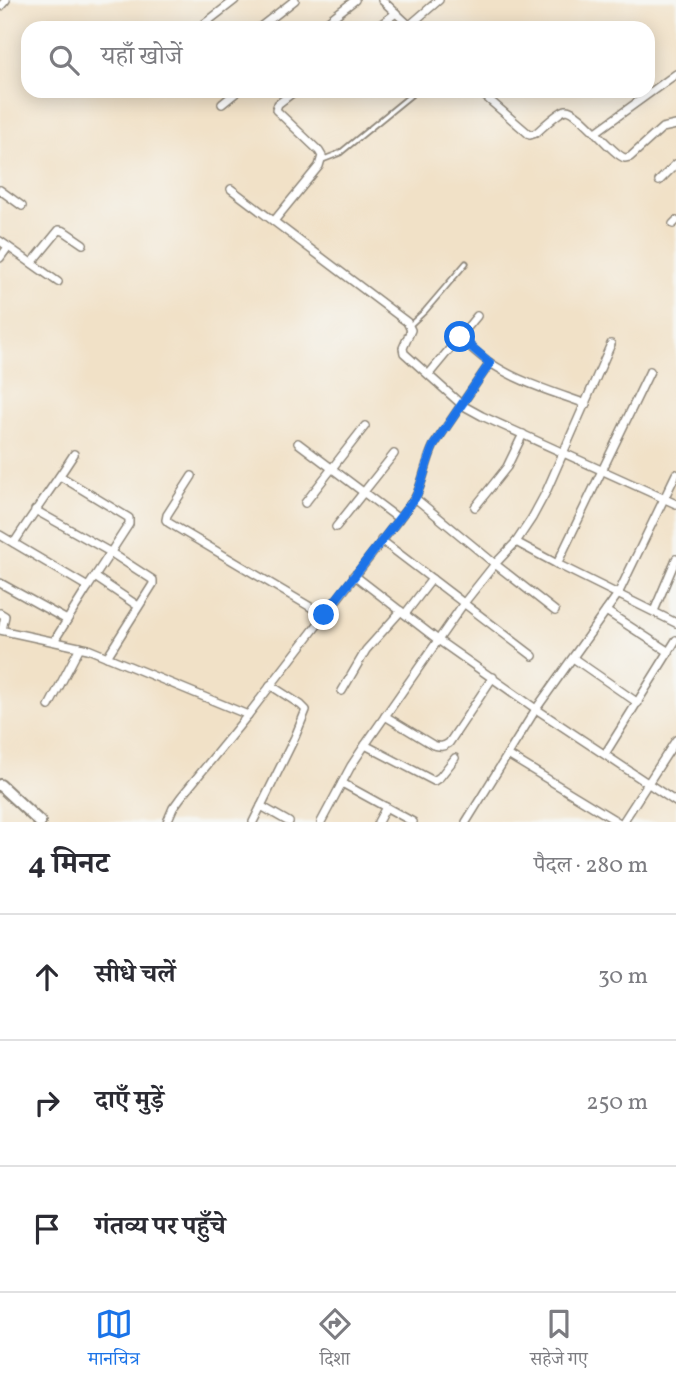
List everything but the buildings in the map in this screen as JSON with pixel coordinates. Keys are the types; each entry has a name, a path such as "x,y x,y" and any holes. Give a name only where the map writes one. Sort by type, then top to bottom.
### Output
{"main road":[{"path":"0,785 40,822"}],"street":[{"path":"0,6 6,0"},
{"path":"218,0 225,8"},
{"path":"207,21 235,0"},
{"path":"268,21 295,0"},
{"path":"328,21 355,0"},
{"path":"382,0 405,21"},
{"path":"388,6 396,0"},
{"path":"417,21 439,0"},
{"path":"385,21 396,13"},
{"path":"655,89 676,74"},
{"path":"222,104 229,98"},
{"path":"274,221 322,160 319,150 276,110 278,104 286,98"},
{"path":"486,98 530,135 560,113 571,111 621,156 627,158 662,128 676,125"},
{"path":"596,132 643,98"},
{"path":"659,181 676,164"},
{"path":"231,189 410,326 404,353 462,405 676,504"},
{"path":"0,190 22,206"},
{"path":"32,263 59,230 83,243"},
{"path":"0,241 58,282"},
{"path":"0,258 8,247"},
{"path":"429,374 477,316"},
{"path":"460,337 490,363 511,375 586,404"},
{"path":"321,822 342,783 385,716 464,603 516,542 532,518 611,344"},
{"path":"167,822 181,797 248,715 415,498 422,486 428,456 490,363"},
{"path":"557,564 650,371"},
{"path":"305,503 365,426"},
{"path":"475,507 507,467 523,434"},
{"path":"298,443 398,519"},
{"path":"14,543 74,454"},
{"path":"336,527 394,454"},
{"path":"466,822 536,709 618,594 676,474"},
{"path":"54,641 129,524 129,518 60,476"},
{"path":"192,476 166,515 166,520 324,615"},
{"path":"415,498 555,611"},
{"path":"35,510 110,552 153,580 107,657"},
{"path":"0,535 88,587"},
{"path":"382,540 533,656"},
{"path":"516,542 676,623"},
{"path":"654,611 676,559"},
{"path":"354,575 438,640 676,802"},
{"path":"95,577 138,606"},
{"path":"342,691 366,650 432,579"},
{"path":"0,583 67,620"},
{"path":"606,611 669,652"},
{"path":"0,612 5,617 1,630 80,647 248,715"},
{"path":"605,754 676,640"},
{"path":"49,706 80,647"},
{"path":"573,658 638,703"},
{"path":"385,716 433,745 444,746 449,743 493,677"},
{"path":"253,822 306,710 270,685"},
{"path":"508,755 620,822 676,740"},
{"path":"365,745 434,781 455,758"},
{"path":"342,783 413,822"},
{"path":"261,806 289,822"},
{"path":"378,822 386,807"}],"lane":[{"path":"322,160 340,153 407,98"},
{"path":"410,326 466,262"}],"route":[{"path":"324,615 415,498 422,486 425,466 434,445 490,363 460,337"}]}
